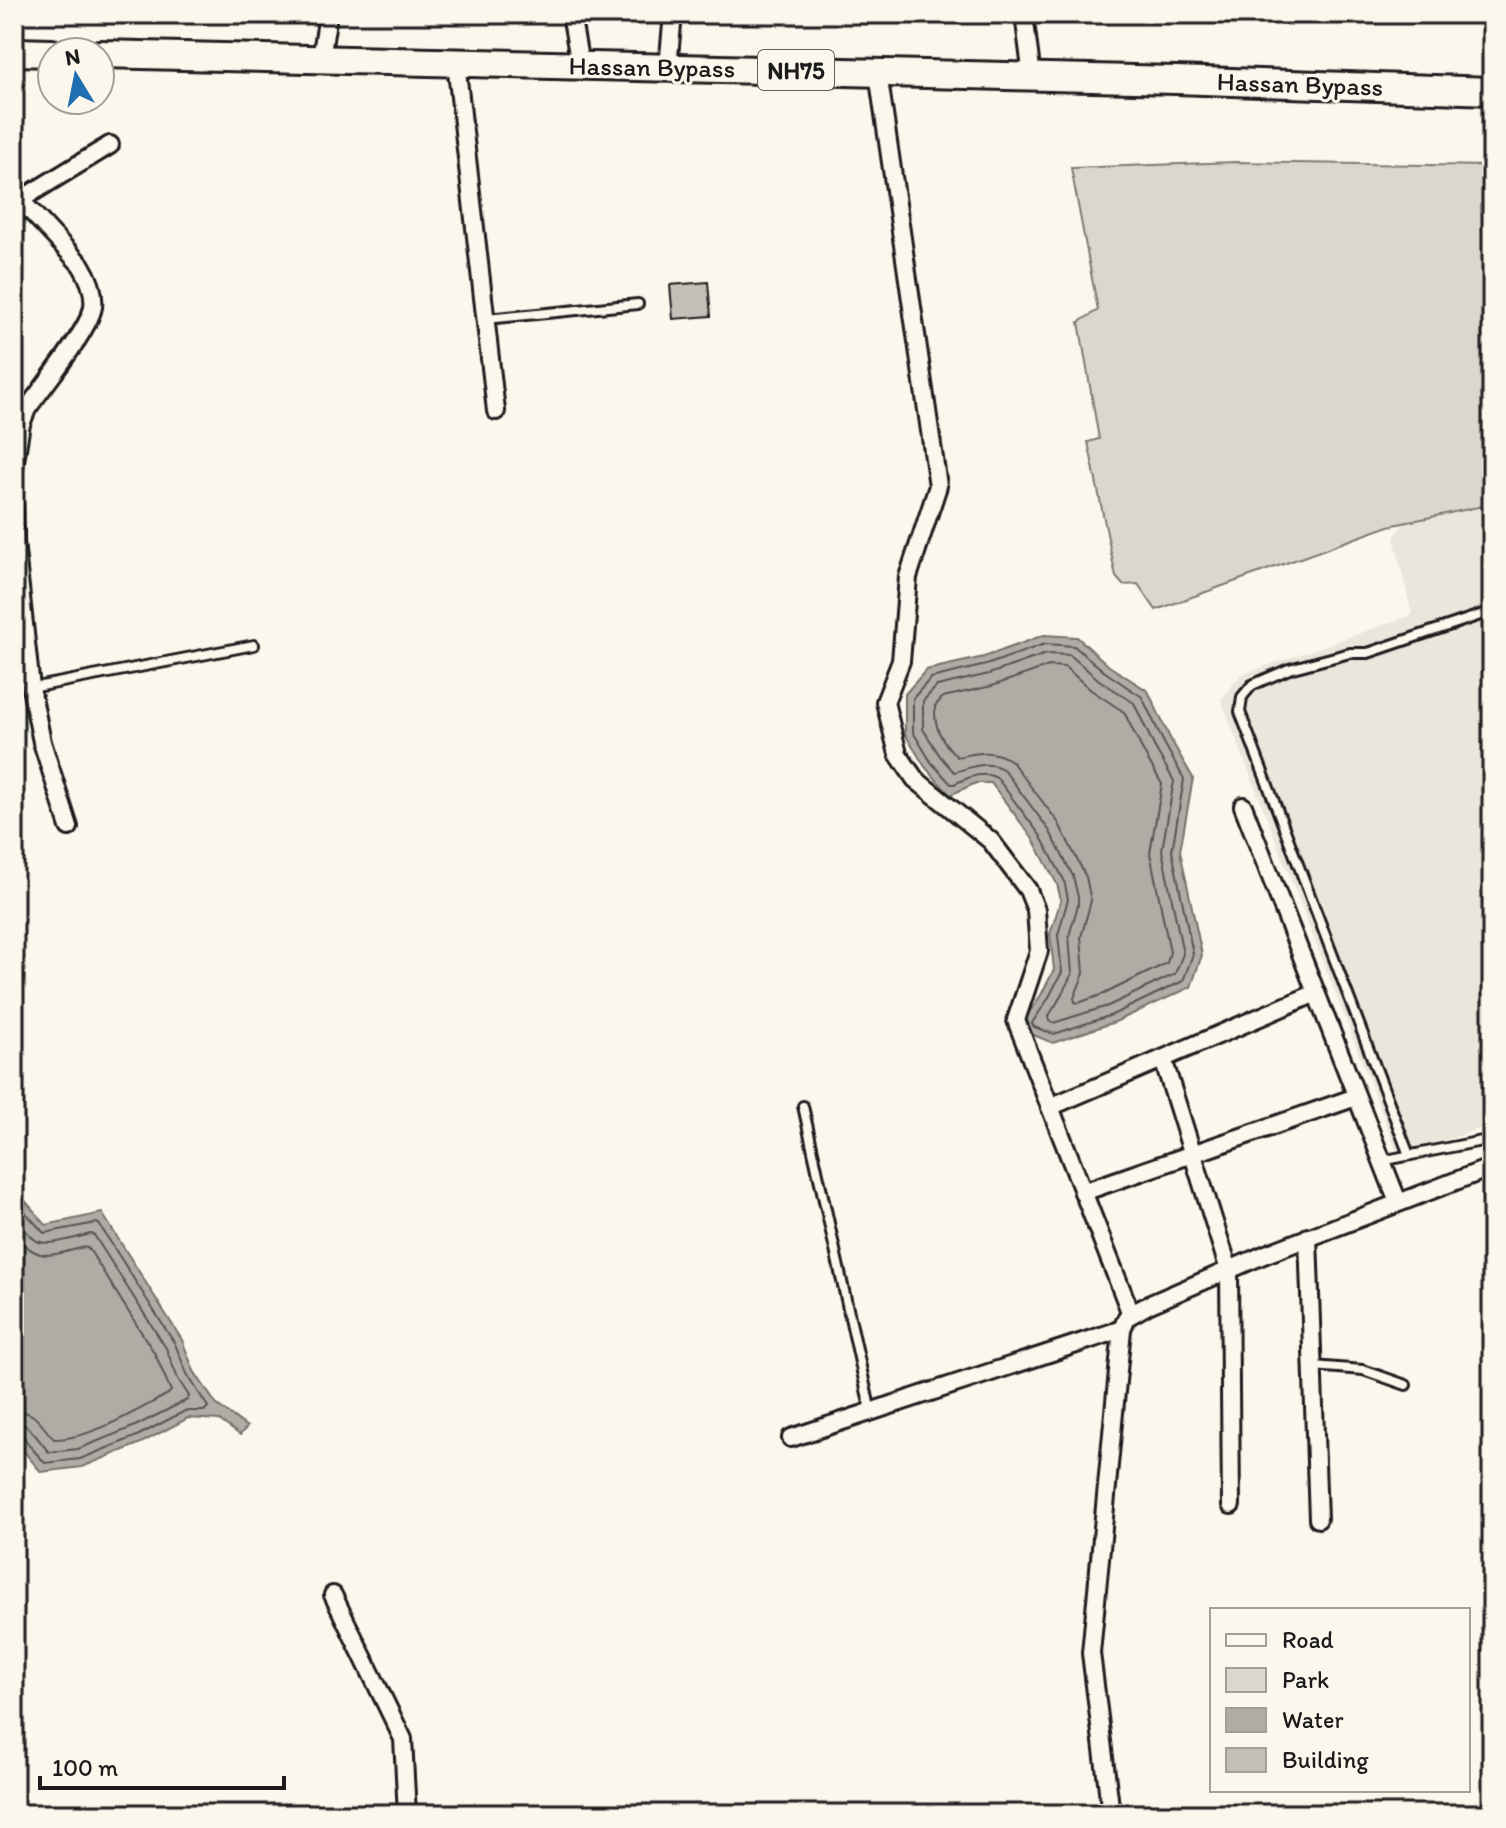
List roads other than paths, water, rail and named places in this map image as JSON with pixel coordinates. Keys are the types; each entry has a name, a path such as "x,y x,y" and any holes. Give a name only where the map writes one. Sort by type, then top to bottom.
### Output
{"highway":[{"path":"14,52 36,53"},
{"name":"Hassan Bypass","path":"116,54 1492,91"}],"street":[{"path":"321,59 328,14"},
{"path":"571,14 580,65"},
{"path":"668,67 673,14"},
{"path":"1024,14 1032,77"},
{"path":"456,62 496,411"},
{"path":"878,73 938,486 908,577 901,661 885,702 898,754 915,779 991,841 1028,890 1036,910 1039,951 1016,1020 1131,1314"},
{"path":"14,467 21,424 27,409 86,326 93,308 92,290 81,265 17,196 110,145"},
{"path":"14,506 31,688 42,742 69,827"},
{"path":"1243,806 1398,1202"},
{"path":"1050,1107 1316,993"},
{"path":"1163,1059 1229,1270 1231,1505"},
{"path":"1083,1192 1356,1097"},
{"path":"1111,1814 1091,1653 1122,1329 1127,1317 1148,1305 1308,1237 1492,1167"},
{"path":"1308,1237 1318,1519"},
{"path":"791,1438 1122,1329"},
{"path":"333,1595 403,1739 407,1814"}],"lane":[{"path":"486,319 638,304"},
{"path":"1409,1155 1240,712 1242,697 1252,685 1289,669 1350,653 1368,653 1492,611"},
{"path":"31,688 254,645"},
{"path":"803,1106 871,1412"},
{"path":"1381,1161 1492,1139"},
{"path":"1313,1366 1363,1370 1406,1385"}],"water":[{"path":"1044,635 1077,637 1109,666 1148,691 1193,778 1180,851 1202,955 1191,987 1115,1022 1053,1043 1026,1032 1023,1021 1054,970 1050,934 1061,900 1057,884 1033,839 991,783 976,783 950,795 925,767 905,734 905,694 926,670 984,657"},
{"path":"14,1188 46,1225 102,1213 182,1340 194,1371 216,1404 247,1427 240,1435 219,1420 188,1418 141,1443 82,1467 41,1472 21,1448 14,1433"}]}
